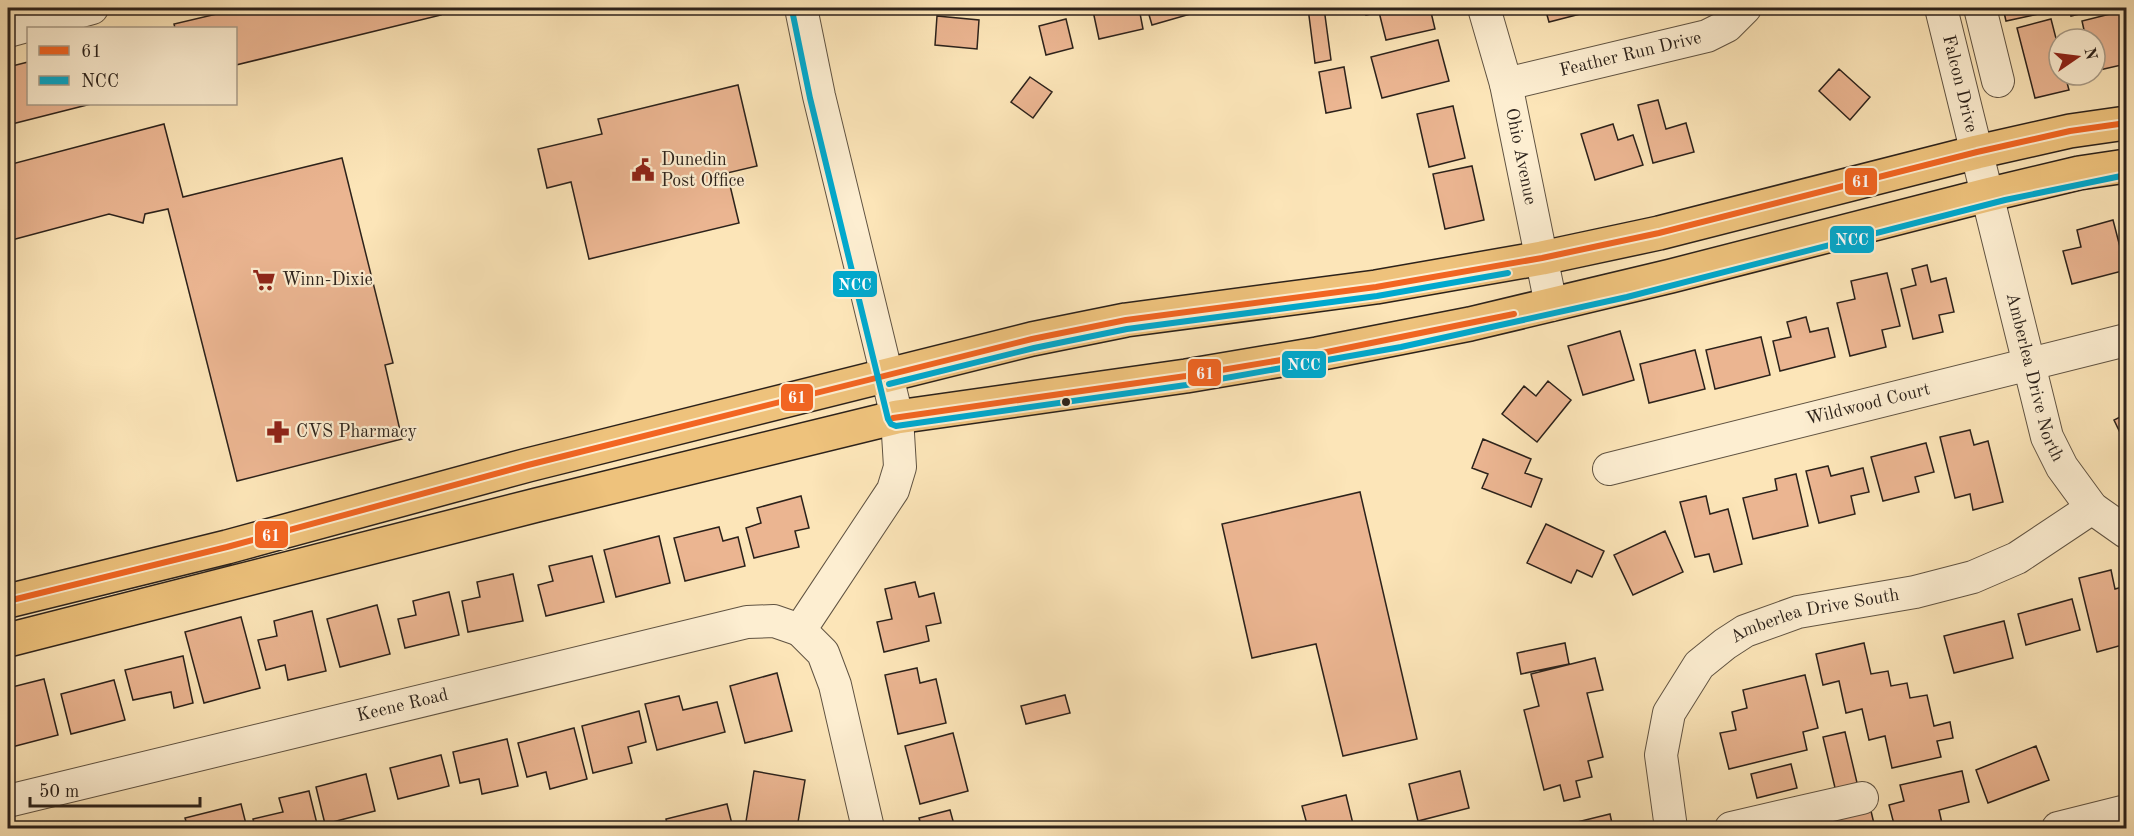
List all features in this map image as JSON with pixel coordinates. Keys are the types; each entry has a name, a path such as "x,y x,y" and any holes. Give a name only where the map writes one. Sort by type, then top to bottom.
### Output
{"main road":[{"path":"8,601 227,547 516,468 1032,339 1126,320 1376,287 1542,258 1659,233 1977,152 2070,131 2127,123"},
{"path":"8,640 514,510 897,417 1186,376 1306,356 1470,324 1987,195 2079,173 2127,166"}],"street":[{"path":"8,31 92,8"},
{"path":"801,8 819,96 897,417 900,467 893,490 800,630 823,653 835,685 868,828"},
{"name":"Ohio Avenue","path":"1484,8 1506,84 1551,305"},
{"name":"Feather Run Drive","path":"1506,84 1707,36 1726,26 1745,8"},
{"name":"Falcon Drive","path":"1941,8 1987,195"},
{"path":"1980,8 1998,81"},
{"name":"Amberlea Drive North","path":"1987,195 2047,437 2062,467 2092,508 2127,532"},
{"name":"Wildwood Court","path":"1609,469 2127,340"},
{"name":"Amberlea Drive South","path":"1671,828 1661,755 1669,713 1698,665 1725,644 1745,631 1798,612 1915,592 1973,577 2017,558 2092,508"},
{"name":"Keene Road","path":"8,801 747,622 774,621 800,630"},
{"path":"1731,828 1862,798"},
{"path":"2058,828 2127,811"}],"building":[{"path":"8,8 35,8 8,14"},
{"path":"242,8 439,8 441,15 237,65 237,27 175,27 174,24"},
{"path":"1108,8 1139,8 1143,29 1099,39 1093,11"},
{"path":"1147,8 1207,8 1208,9 1152,25"},
{"path":"1308,8 1324,8 1331,60 1315,63"},
{"path":"1364,8 1430,8 1435,29 1386,40 1379,12 1366,15"},
{"path":"1545,8 1600,8 1600,9 1549,22"},
{"path":"2003,8 2042,8 2043,13 2006,21"},
{"path":"2069,8 2104,8 2071,16"},
{"path":"2126,10 2126,64 2107,68 2107,27 2083,27 2082,21"},
{"path":"937,16 979,20 977,49 935,45"},
{"path":"1066,19 1073,48 1046,55 1039,26"},
{"path":"2051,19 2053,27 2047,27 2047,87 2068,87 2069,90 2035,98 2017,28"},
{"path":"1438,40 1449,81 1382,98 1371,57"},
{"path":"27,62 27,105 87,105 8,125 8,67"},
{"path":"1344,67 1351,108 1326,113 1319,72"},
{"path":"1839,69 1870,97 1850,120 1819,91"},
{"path":"1030,77 1052,92 1033,118 1011,102"},
{"name":"Dunedin Post Office","path":"738,85 757,166 727,173 739,223 589,259 571,182 547,188 538,149 602,134 598,119"},
{"path":"1658,100 1666,129 1686,123 1694,152 1653,163 1638,105"},
{"path":"1453,106 1465,158 1429,167 1417,114"},
{"path":"164,124 183,197 342,158 393,363 385,365 402,439 237,481 168,209 145,214 143,223 109,214 8,241 8,165"},
{"path":"1613,124 1618,140 1633,135 1643,165 1595,180 1581,134"},
{"path":"1472,166 1484,220 1445,229 1433,174"},
{"path":"2113,220 2126,270 2072,284 2063,251 2081,247 2077,230"},
{"path":"1927,265 1931,282 1946,278 1954,312 1939,315 1943,332 1913,339 1901,289 1916,285 1912,269"},
{"path":"1887,273 1900,326 1882,330 1886,347 1850,356 1837,303 1855,299 1851,281"},
{"path":"1806,317 1810,332 1828,328 1835,357 1780,371 1773,341 1791,337 1787,322"},
{"path":"1620,331 1634,380 1583,395 1568,346"},
{"path":"1761,337 1770,375 1715,389 1706,350"},
{"path":"1695,350 1705,389 1649,403 1640,364"},
{"path":"1548,381 1571,400 1537,442 1502,414 1524,386 1536,396"},
{"path":"2126,414 2126,445 2114,420"},
{"path":"1970,430 1974,445 1988,441 2003,502 1973,510 1970,494 1955,498 1940,437"},
{"path":"1483,439 1531,459 1525,473 1542,479 1531,507 1482,488 1488,474 1472,468"},
{"path":"1926,443 1934,472 1915,477 1919,492 1883,501 1871,457"},
{"path":"1828,466 1831,476 1863,468 1869,492 1851,496 1855,514 1819,523 1806,471"},
{"path":"1796,474 1808,526 1753,539 1743,498 1777,490 1775,479"},
{"path":"1360,492 1417,739 1343,756 1316,644 1252,658 1222,524"},
{"path":"801,496 809,528 795,531 799,547 754,558 746,528 761,523 757,508"},
{"path":"1706,496 1710,514 1728,509 1742,564 1714,572 1709,554 1695,557 1680,502"},
{"path":"1546,524 1604,551 1592,577 1577,570 1571,583 1527,563"},
{"path":"719,527 723,541 738,537 745,566 685,581 674,538"},
{"path":"1665,531 1683,572 1633,595 1614,555"},
{"path":"659,536 670,583 616,597 604,550"},
{"path":"592,556 604,602 546,616 538,585 553,581 549,566"},
{"path":"2111,570 2115,589 2126,586 2126,644 2097,652 2079,578"},
{"path":"513,574 523,621 468,632 462,601 480,597 477,582"},
{"path":"915,582 919,597 934,593 941,623 926,626 929,641 884,652 877,622 892,619 885,589"},
{"path":"449,592 459,635 405,648 398,619 416,615 413,601"},
{"path":"2072,599 2080,630 2026,645 2018,614"},
{"path":"377,605 390,654 340,667 327,619"},
{"path":"312,611 326,671 288,680 285,665 266,670 258,640 277,636 274,621"},
{"path":"241,617 260,688 204,703 185,632"},
{"path":"2004,621 2013,658 1954,673 1944,636"},
{"path":"1565,643 1569,664 1521,674 1517,653"},
{"path":"1864,643 1871,674 1888,671 1891,686 1907,683 1910,698 1927,695 1934,726 1950,722 1953,738 1937,741 1941,757 1892,768 1885,736 1869,740 1862,709 1846,713 1839,681 1823,685 1816,654"},
{"path":"183,656 193,703 174,708 171,692 133,700 125,670"},
{"path":"1595,658 1603,690 1587,693 1603,757 1588,761 1592,777 1576,781 1580,797 1564,801 1560,785 1544,790 1524,710 1539,706 1531,674"},
{"path":"917,668 920,683 936,679 946,723 898,734 885,675"},
{"path":"777,673 792,731 745,743 730,686"},
{"path":"1805,675 1818,728 1803,732 1807,750 1729,769 1720,733 1736,730 1732,712 1747,708 1743,690"},
{"path":"44,679 58,735 8,748 8,688"},
{"path":"114,680 125,720 71,734 61,694"},
{"path":"1065,695 1070,713 1026,724 1021,706"},
{"path":"679,696 683,710 717,702 725,732 657,750 645,704"},
{"path":"639,711 646,742 628,747 632,763 593,773 582,726"},
{"path":"574,728 587,779 550,789 546,772 527,777 518,743"},
{"path":"1845,732 1858,787 1836,792 1823,737"},
{"path":"953,733 968,791 920,804 905,746"},
{"path":"507,739 518,786 482,794 479,779 460,783 453,752"},
{"path":"2036,746 2049,780 1988,803 1976,770"},
{"path":"441,755 449,786 398,799 390,768"},
{"path":"1791,764 1797,788 1757,798 1751,774"},
{"path":"754,771 805,780 797,828 745,828"},
{"path":"1460,771 1469,808 1418,821 1409,784"},
{"path":"1962,771 1969,802 1939,810 1943,828 1895,828 1889,805 1904,801 1900,785"},
{"path":"366,774 375,811 325,824 316,787"},
{"path":"309,791 318,828 255,828 253,819 283,812 279,798"},
{"path":"1346,795 1354,828 1308,828 1302,806"},
{"path":"241,804 247,828 188,828 185,818"},
{"path":"727,804 733,828 668,828 666,819"},
{"path":"950,810 955,828 922,828 919,818"},
{"path":"1871,811 1875,828 1821,828 1820,823"},
{"path":"1610,814 1613,828 1578,828 1577,822"},
{"path":"174,822 176,828 150,828"}],"transit line":[{"name":"NCC","path":"792,10 810,98 888,419 896,426 1186,385 1401,347 1627,297 2005,200 2126,175"},
{"name":"61","path":"8,601 227,547 528,465 1032,339 1126,320 1376,287 1542,258 1659,233 1977,152 2070,131 2126,123"},
{"name":"NCC","path":"889,384 1034,348 1127,329 1377,296 1508,273"},
{"name":"61","path":"893,418 1186,376 1317,354 1514,314"}],"place":[{"name":"Dunedin Post Office","path":"643,170"},
{"name":"Winn-Dixie","path":"264,280"},
{"name":"CVS Pharmacy","path":"278,432"}]}
